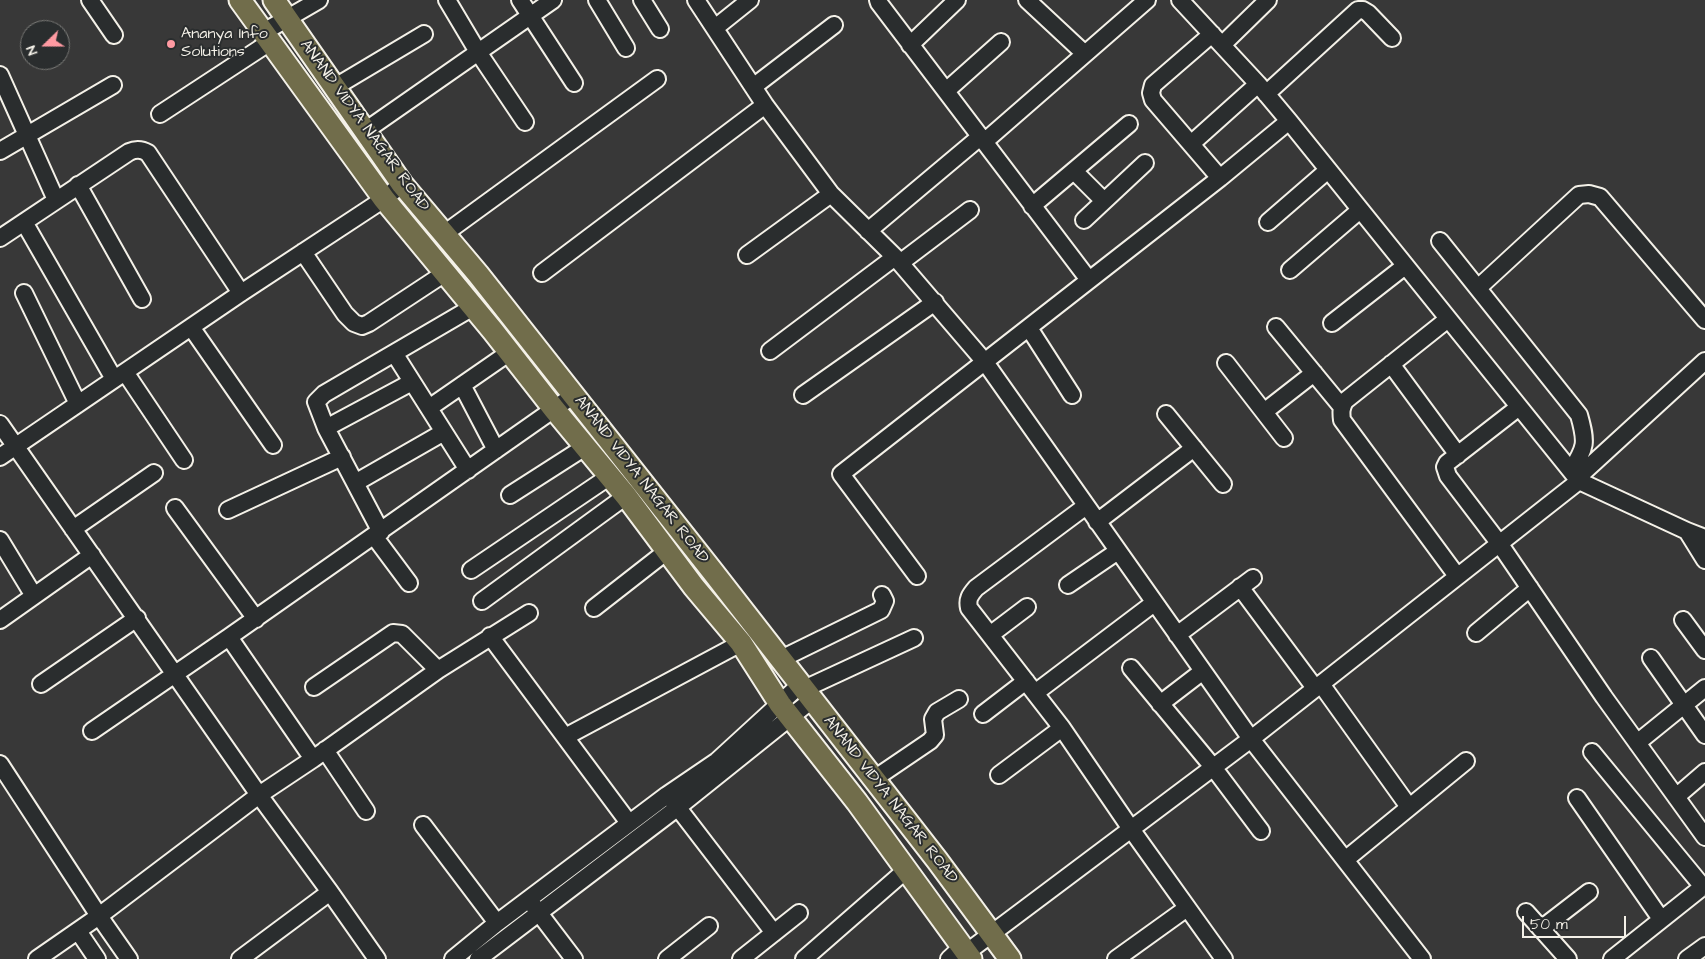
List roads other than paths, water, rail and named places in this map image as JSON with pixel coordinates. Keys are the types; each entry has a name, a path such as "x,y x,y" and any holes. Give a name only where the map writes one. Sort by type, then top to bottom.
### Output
{"main road":[{"name":"ANAND VIDYA NAGAR ROAD","path":"240,0 384,199 610,476 694,587 741,643 785,710 857,802 906,870 962,955"},
{"name":"ANAND VIDYA NAGAR ROAD","path":"274,0 402,184 478,274 574,395 806,691 1010,959"}],"street":[{"path":"90,0 114,35"},
{"path":"160,114 266,38 287,18 319,0"},
{"path":"447,0 478,52 525,122"},
{"path":"520,0 574,83"},
{"path":"365,131 553,0"},
{"path":"597,0 626,48"},
{"path":"642,0 660,30"},
{"path":"696,0 765,105 831,194 898,260 985,362 1251,739 1422,959"},
{"path":"714,28 750,0"},
{"path":"878,0 1089,280"},
{"path":"910,44 957,0"},
{"path":"1027,0 1085,54"},
{"path":"868,231 1085,54 1147,0"},
{"path":"1180,0 1289,121 1575,476 1687,532 1705,538"},
{"path":"1220,178 1153,100 1150,94 1153,85 1268,0"},
{"path":"1191,144 1262,89 1358,10 1368,13 1392,38"},
{"path":"753,87 834,25"},
{"path":"335,87 424,34"},
{"path":"946,91 1001,42"},
{"path":"0,75 56,200"},
{"path":"444,234 657,79"},
{"path":"0,150 113,84"},
{"path":"542,273 765,105"},
{"path":"917,576 841,474 1220,178 1289,121"},
{"path":"1032,206 1129,124"},
{"path":"0,238 129,152 136,149 142,150 148,153 241,293"},
{"path":"1084,220 1145,163"},
{"path":"1268,222 1328,170"},
{"path":"1074,171 1104,202"},
{"path":"0,457 241,293 384,199 402,184"},
{"path":"78,185 142,299"},
{"path":"746,255 831,194"},
{"path":"1478,288 1579,195 1589,194 1600,197 1705,320"},
{"path":"770,351 970,210"},
{"path":"1290,270 1360,210"},
{"path":"24,222 119,375 184,460"},
{"path":"1440,241 1579,415 1583,428 1584,443 1575,476"},
{"path":"303,252 346,314 354,323 362,326 445,273"},
{"path":"1332,323 1406,266"},
{"path":"24,292 78,404"},
{"path":"803,395 935,302"},
{"path":"410,582 377,534 355,483 316,407 316,402 319,397 473,307"},
{"path":"1448,319 1345,401 1342,406 1342,420 1457,576"},
{"path":"191,327 273,445"},
{"path":"1276,327 1342,406"},
{"path":"1029,328 1072,395"},
{"path":"428,408 510,352"},
{"path":"394,353 468,470"},
{"path":"962,955 1251,739 1499,544 1705,361"},
{"path":"1226,363 1284,438"},
{"path":"1391,364 1458,455"},
{"path":"1264,412 1314,373"},
{"path":"326,428 412,382"},
{"path":"462,385 496,450"},
{"path":"92,731 256,619 574,395"},
{"path":"1519,407 1445,467 1448,476 1499,544 1637,743 1705,837"},
{"path":"1166,414 1223,484"},
{"path":"0,424 259,795 377,959"},
{"path":"355,483 444,432"},
{"path":"510,495 585,447"},
{"path":"1097,522 1194,448"},
{"path":"228,510 342,457"},
{"path":"73,529 154,472"},
{"path":"472,570 610,476"},
{"path":"482,600 626,496"},
{"path":"1086,506 976,588 967,601 969,608 1062,728 1186,908 1224,959"},
{"path":"175,508 256,619"},
{"path":"1687,532 1705,560"},
{"path":"0,540 34,596"},
{"path":"594,608 667,550"},
{"path":"1068,585 1118,550"},
{"path":"0,620 92,555"},
{"path":"1177,635 1247,582 1318,686 1409,807"},
{"path":"1476,633 1530,588"},
{"path":"781,659 881,610 885,601 882,595"},
{"path":"983,714 1031,687 1154,603"},
{"path":"990,635 1027,607"},
{"path":"37,959 99,916 259,795 319,755 438,670 529,613"},
{"path":"41,684 137,618"},
{"path":"1683,620 1705,650"},
{"path":"314,687 393,633 402,634 438,670"},
{"path":"490,636 629,823"},
{"path":"229,637 319,755 366,811"},
{"path":"453,959 496,923 629,823 672,801 751,750 785,710 806,691 914,638"},
{"path":"565,737 741,643"},
{"path":"1651,658 1705,735"},
{"path":"1131,668 1213,767 1261,831"},
{"path":"1160,704 1203,671"},
{"path":"1637,743 1705,688"},
{"path":"874,779 930,741 935,735 934,719 937,712 958,699"},
{"path":"999,775 1062,728"},
{"path":"1592,752 1704,886 1612,959"},
{"path":"1344,860 1466,761"},
{"path":"0,764 129,959"},
{"path":"1676,797 1705,772"},
{"path":"1577,798 1662,919"},
{"path":"478,959 539,912 672,801"},
{"path":"672,801 774,933"},
{"path":"423,825 496,923"},
{"path":"804,959 906,870"},
{"path":"240,959 330,892"},
{"path":"1541,929 1588,892"},
{"path":"529,899 574,959"},
{"path":"1116,959 1186,908"},
{"path":"1526,912 1568,959"},
{"path":"741,959 799,913"},
{"path":"667,959 709,926"},
{"path":"78,930 97,959"},
{"path":"1687,959 1705,946"}],"place":[{"name":"Ananya Info Solutions","path":"171,44"}]}
